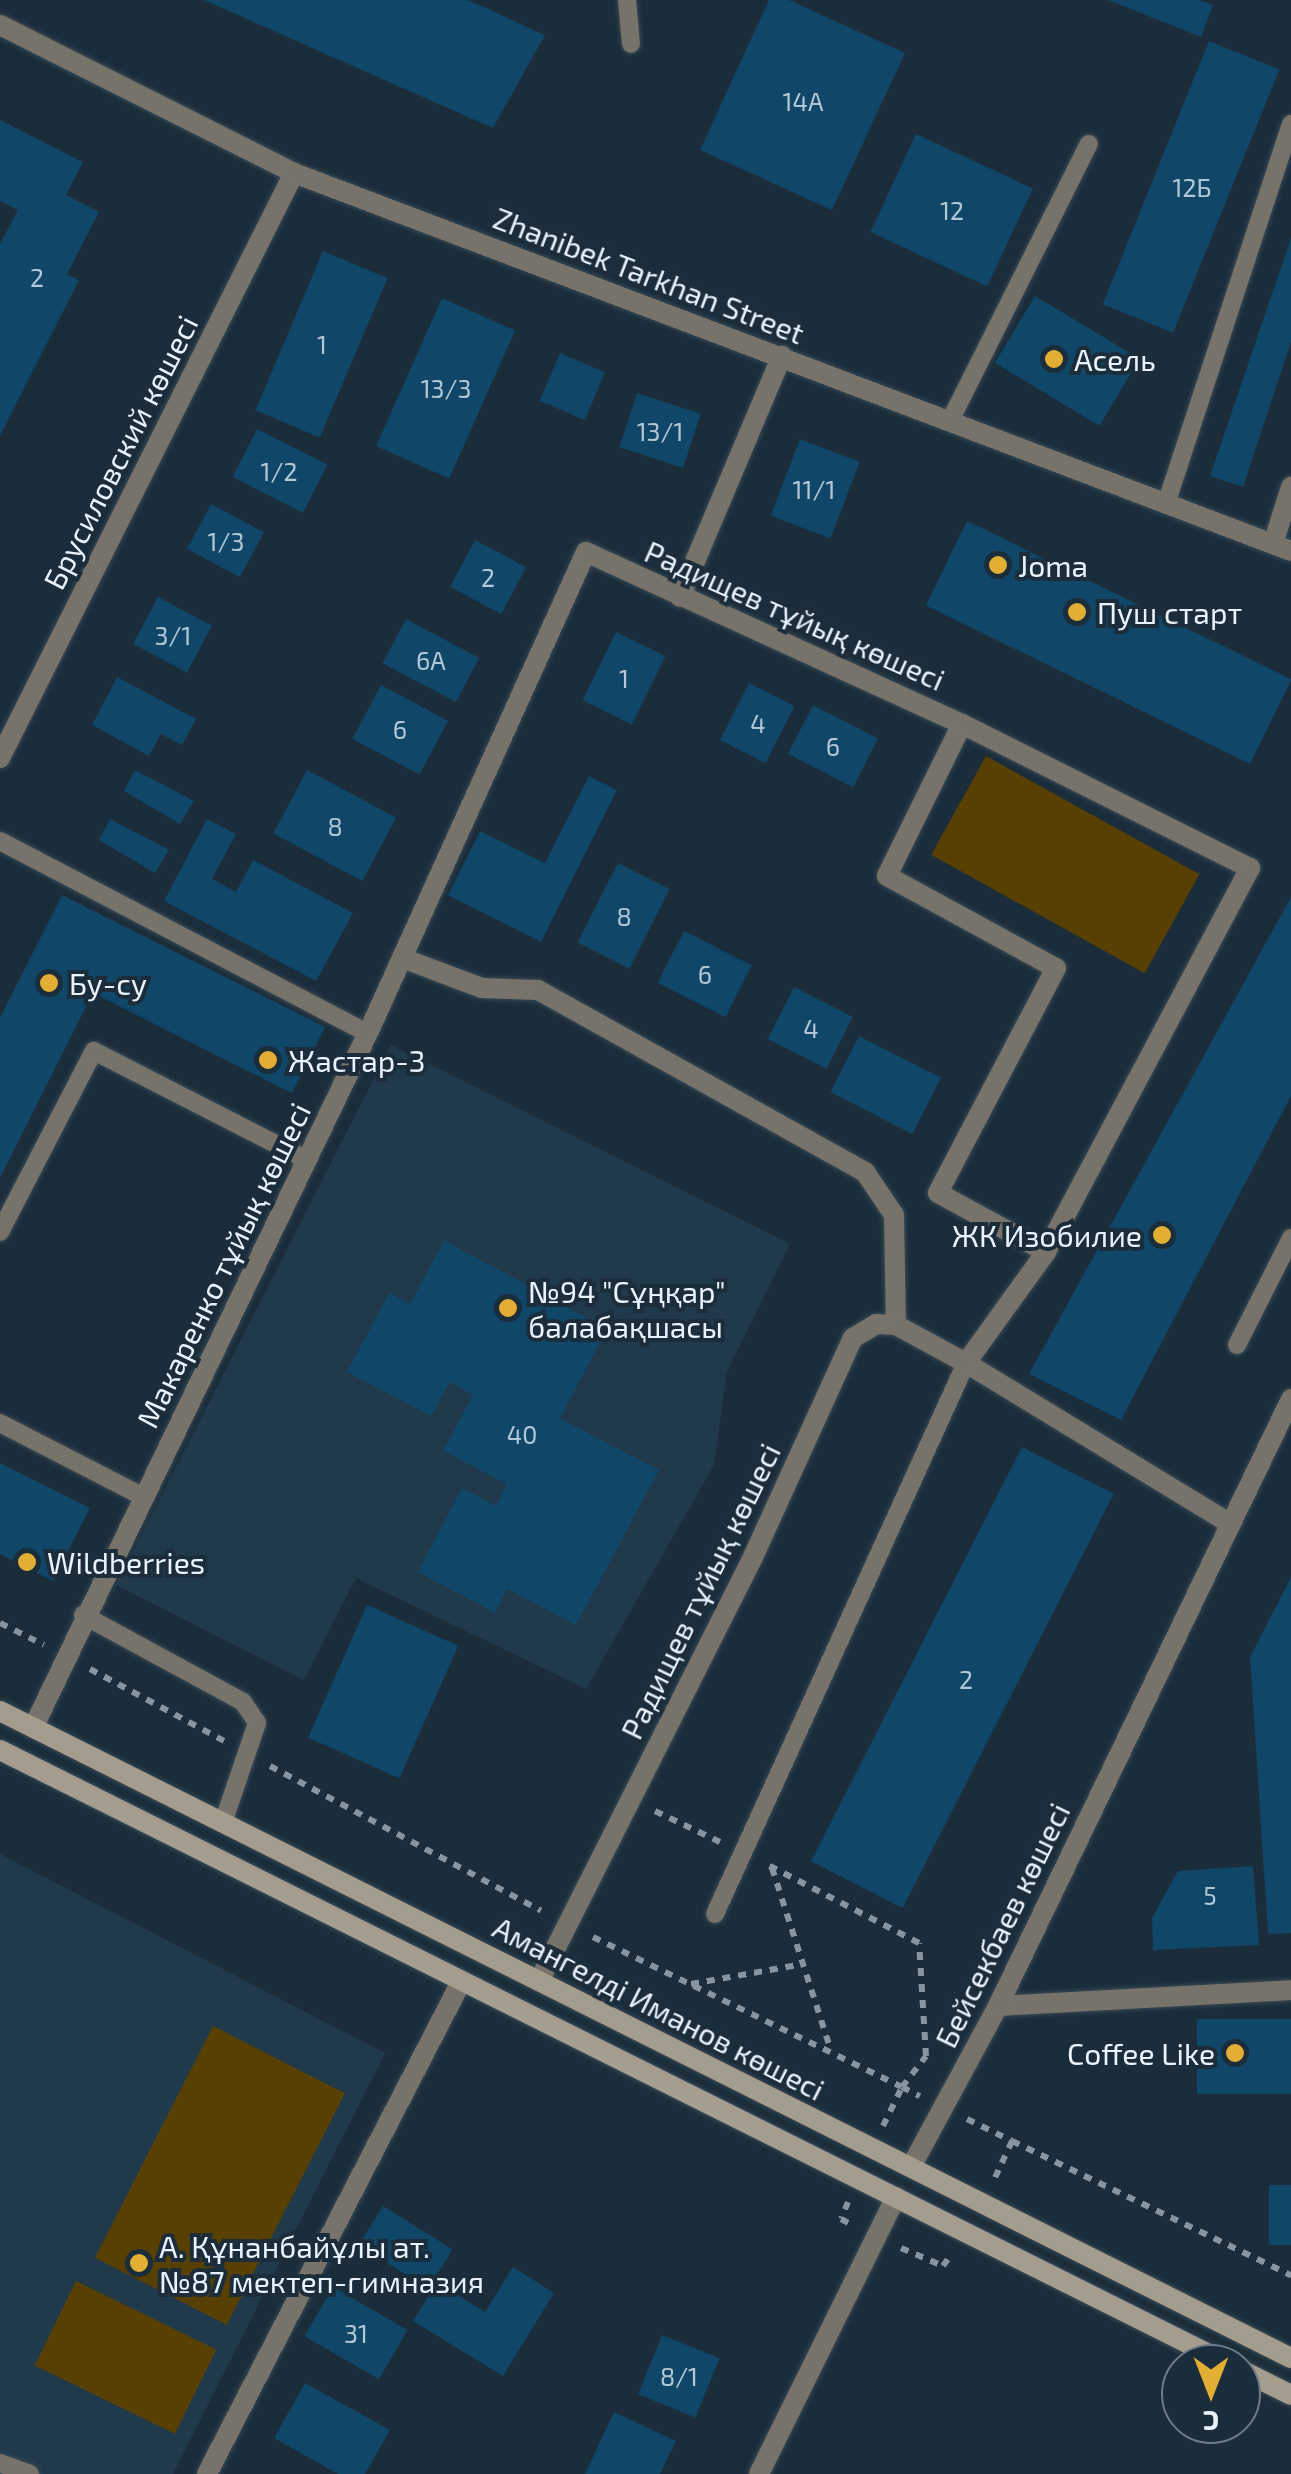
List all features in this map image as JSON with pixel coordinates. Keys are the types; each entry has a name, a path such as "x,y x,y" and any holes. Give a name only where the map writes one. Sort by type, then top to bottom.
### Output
{"main road":[{"name":"Амангелді Иманов көшесі","path":"0,1711 1291,2358"},
{"name":"Амангелді Иманов көшесі","path":"0,1750 460,1984 1189,2344"},
{"name":"Бейсекбаев көшесі","path":"896,2197 911,2167"},
{"path":"1261,2380 1291,2395"}],"street":[{"name":"Zhanibek Tarkhan Street","path":"0,24 294,173 1282,548"},
{"name":"Брусиловский көшесі","path":"0,758 294,173"},
{"path":"680,597 782,356"},
{"path":"1282,548 1291,487"},
{"name":"Радищев тұйық көшесі","path":"586,552 962,724 887,876 1056,968 938,1194 1046,1252"},
{"name":"Макаренко тұйық көшесі","path":"33,1728 83,1615 368,1032 586,552"},
{"path":"962,724 1250,868 1046,1252 966,1362"},
{"path":"402,958 482,988 538,990 866,1172 894,1215 896,1325 966,1362 1229,1524"},
{"name":"Радищев тұйық көшесі","path":"539,1981 752,1558 853,1338 876,1324 896,1325"},
{"name":"Бейсекбаев көшесі","path":"911,2167 998,2006 1291,1399"},
{"path":"207,2474 460,1984"},
{"path":"998,2006 1291,1990"},
{"name":"Бейсекбаев көшесі","path":"759,2474 896,2197"}],"lane":[{"path":"627,0 631,44"},
{"path":"1166,504 1291,124"},
{"path":"950,421 1090,144"},
{"path":"0,841 368,1032"},
{"path":"0,1232 94,1050 306,1160"},
{"path":"1236,1345 1291,1238"},
{"path":"715,1914 966,1362"},
{"path":"0,1423 144,1497"},
{"path":"83,1615 243,1702 257,1723 223,1823"},
{"path":"0,2463 30,2474"}],"path":[{"path":"772,1868 832,2052"},
{"path":"690,1984 803,1964"},
{"path":"1012,2140 1291,2275"}],"shaded area":[{"path":"986,756 1199,874 1145,973 931,855"},
{"name":"№94 \"Сұңқар\" балабақшасы","path":"391,1045 790,1244 727,1372 714,1465 586,1689 356,1578 304,1680 116,1585"},
{"name":"А. Құнанбайұлы ат. №87 мектеп-гимназия","path":"0,1854 385,2053 173,2474 0,2474"},
{"path":"213,2026 345,2093 227,2325 95,2258"},
{"path":"76,2281 216,2349 175,2434 35,2365"}],"building":[{"path":"204,0 468,0 545,35 493,128"},
{"path":"769,0 789,0 905,53 832,210 700,150"},
{"path":"1108,0 1199,0 1213,5 1201,37"},
{"path":"1209,41 1279,69 1173,333 1103,304"},
{"path":"0,120 83,162 66,195 99,212 67,274 79,280 0,436 0,244 18,210 0,201"},
{"path":"916,134 1033,189 987,286 870,232"},
{"path":"1291,238 1291,342 1243,487 1210,476"},
{"path":"323,251 387,278 320,438 255,410"},
{"path":"1035,296 1140,359 1099,426 995,363"},
{"path":"442,298 515,331 449,479 376,446"},
{"path":"560,353 605,372 585,420 540,401"},
{"path":"637,393 701,414 683,468 619,447"},
{"path":"257,429 327,465 303,513 232,477"},
{"path":"800,439 860,462 830,538 771,516"},
{"path":"211,504 264,532 240,577 187,549"},
{"path":"967,521 1291,679 1250,764 926,605"},
{"path":"475,540 526,567 501,614 450,587"},
{"path":"158,597 212,626 187,672 133,644"},
{"path":"406,619 479,658 456,702 383,663"},
{"path":"616,632 665,656 632,724 583,700"},
{"path":"117,677 196,719 182,745 161,734 149,756 92,725"},
{"path":"749,683 794,706 765,763 720,740"},
{"path":"381,685 448,721 419,775 352,739"},
{"path":"813,705 878,738 853,787 788,754"},
{"path":"135,770 194,801 180,824 124,791"},
{"path":"307,770 396,817 362,881 273,834"},
{"path":"589,776 617,790 541,942 448,895 480,831 545,863"},
{"path":"110,819 169,850 155,873 99,840"},
{"path":"207,819 236,834 212,879 236,892 253,860 353,913 316,981 164,901"},
{"path":"618,863 670,889 629,969 578,942"},
{"name":"Жастар-3","path":"62,895 325,1027 292,1093 93,993 0,1178 0,1018"},
{"name":"ЖК Изобилие","path":"1291,897 1291,1096 1121,1420 1029,1374"},
{"path":"684,931 752,966 725,1017 658,983"},
{"path":"794,987 853,1017 826,1069 768,1039"},
{"path":"859,1036 941,1078 912,1134 830,1092"},
{"path":"444,1240 607,1329 560,1418 659,1470 576,1625 507,1589 495,1613 418,1572 462,1488 496,1506 507,1484 443,1451 473,1395 450,1382 431,1416 347,1372 389,1293 410,1304"},
{"path":"1022,1447 1114,1494 903,1908 811,1861"},
{"path":"0,1463 90,1508 53,1581 0,1554"},
{"path":"1291,1577 1291,1933 1268,1934 1250,1657"},
{"path":"367,1605 458,1646 399,1778 308,1737"},
{"path":"1253,1866 1259,1945 1153,1950 1152,1918 1178,1871"},
{"path":"1197,2019 1291,2019 1291,2094 1197,2094"},
{"path":"1269,2185 1291,2185 1291,2245 1269,2245"},
{"path":"383,2206 453,2249 428,2288 359,2245"},
{"path":"513,2267 554,2293 503,2376 413,2321 437,2282 485,2312"},
{"path":"333,2287 407,2330 379,2379 304,2336"},
{"path":"662,2335 719,2358 696,2418 638,2394"},
{"path":"305,2383 390,2430 365,2474 338,2474 274,2438"},
{"path":"614,2412 676,2441 660,2474 585,2474"}],"place":[{"name":"Асель","path":"1054,359"},
{"name":"Joma","path":"998,565"},
{"name":"Пуш старт","path":"1077,612"},
{"name":"Бу-су","path":"49,983"},
{"name":"Жастар-3","path":"268,1060"},
{"name":"ЖК Изобилие","path":"1162,1235"},
{"name":"№94 \"Сұңқар\" балабақшасы","path":"508,1308"},
{"name":"Wildberries","path":"27,1562"},
{"name":"Coffee Like","path":"1235,2053"},
{"name":"А. Құнанбайұлы ат. №87 мектеп-гимназия","path":"139,2263"}]}
